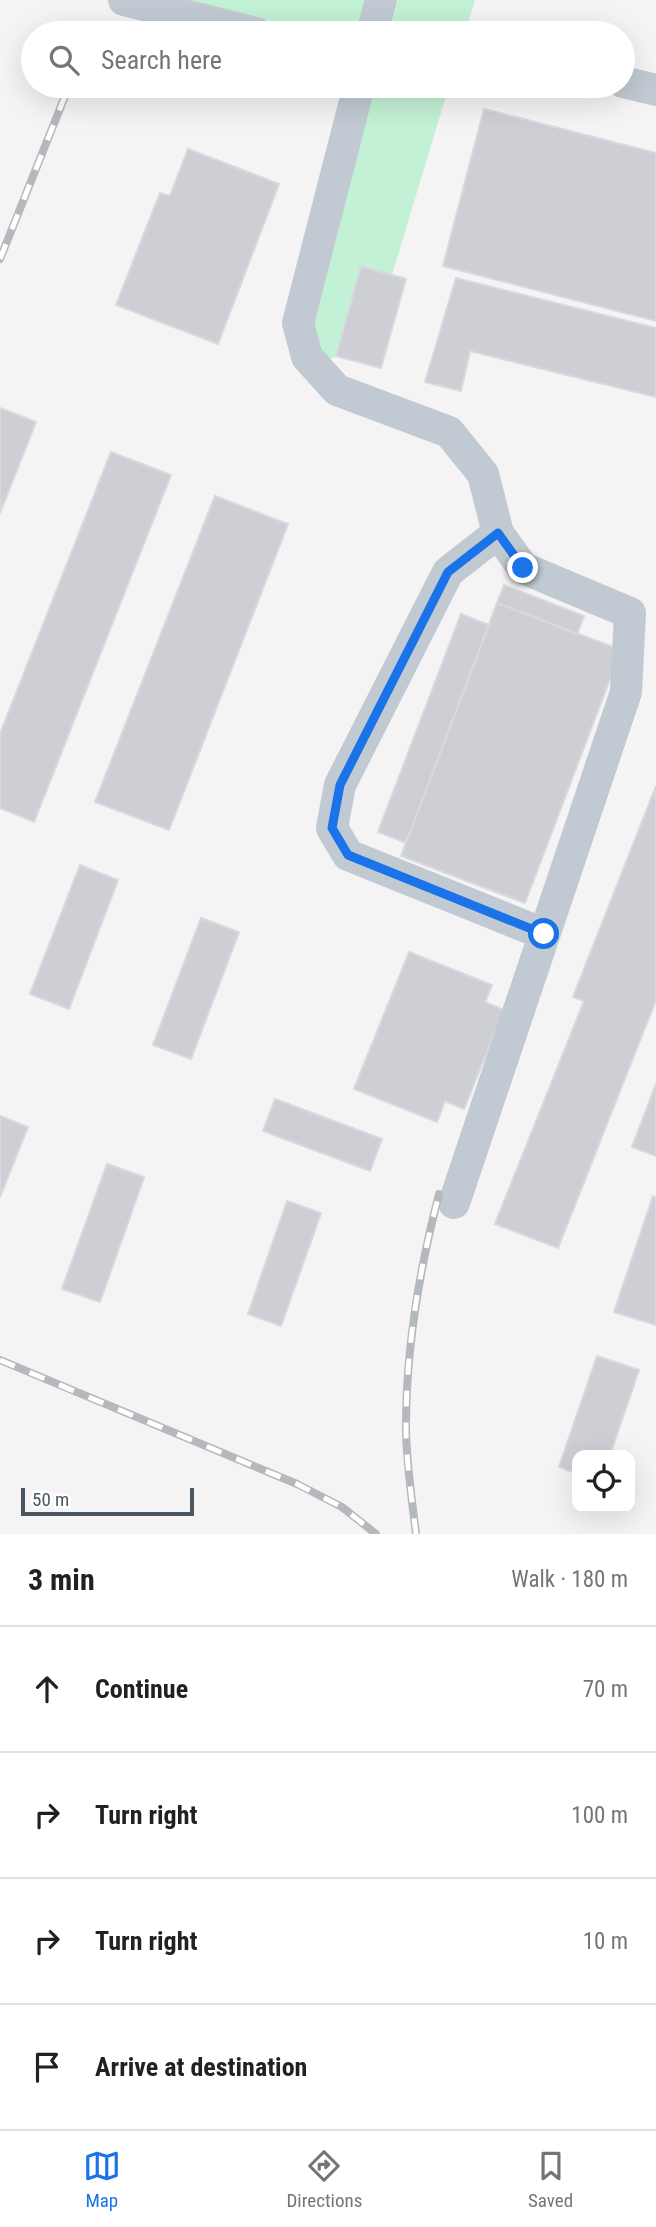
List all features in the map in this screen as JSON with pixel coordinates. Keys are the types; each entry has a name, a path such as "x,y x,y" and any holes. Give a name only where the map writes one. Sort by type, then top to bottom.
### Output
{"lane":[{"path":"124,0 208,21"},
{"path":"375,21 381,0"},
{"path":"635,85 656,90"},
{"path":"356,98 298,323 307,357 337,390 449,432 483,474 498,533 523,568 629,613 626,692 454,1203"},
{"path":"498,533 448,572 340,785 332,828 348,855 544,934"}],"green space":[{"path":"152,0 369,0 363,21 237,21"},
{"path":"398,0 475,0 469,21 392,21"},
{"path":"372,98 445,98 392,275 361,267 336,356 326,362 310,334"}],"building":[{"path":"484,109 656,153 656,321 443,266"},
{"path":"188,149 279,184 218,344 116,305 160,193 170,196"},
{"path":"361,266 406,279 381,368 336,356"},
{"path":"456,278 656,328 656,397 470,351 461,391 425,382"},
{"path":"0,408 36,422 0,513"},
{"path":"111,452 171,475 34,822 0,808 0,734"},
{"path":"215,496 288,524 169,830 95,802"},
{"path":"504,585 584,616 577,634 497,603"},
{"path":"497,603 621,650 525,903 401,856"},
{"path":"461,614 489,625 406,843 378,832"},
{"path":"656,786 656,1000 558,1248 495,1224 584,1001 573,997"},
{"path":"80,865 118,880 69,1009 30,994"},
{"path":"201,918 239,932 191,1059 153,1045"},
{"path":"409,952 492,985 485,1002 504,1010 464,1109 445,1101 437,1122 354,1089"},
{"path":"656,1084 656,1156 632,1147"},
{"path":"275,1099 382,1139 370,1171 263,1131"},
{"path":"0,1116 28,1127 0,1197"},
{"path":"107,1164 144,1177 100,1302 62,1289"},
{"path":"653,1196 656,1198 656,1325 614,1312"},
{"path":"287,1201 321,1213 281,1326 248,1314"},
{"path":"597,1356 639,1370 612,1450 572,1450 572,1472 559,1467"}],"railway":[{"path":"0,259 64,98"},
{"path":"416,1534 406,1440 408,1368 420,1280 439,1194"},
{"path":"0,1360 297,1484 342,1507 376,1534"}],"route":[{"path":"523,568 498,533 448,572 340,785 332,828 348,855 544,934"}]}
